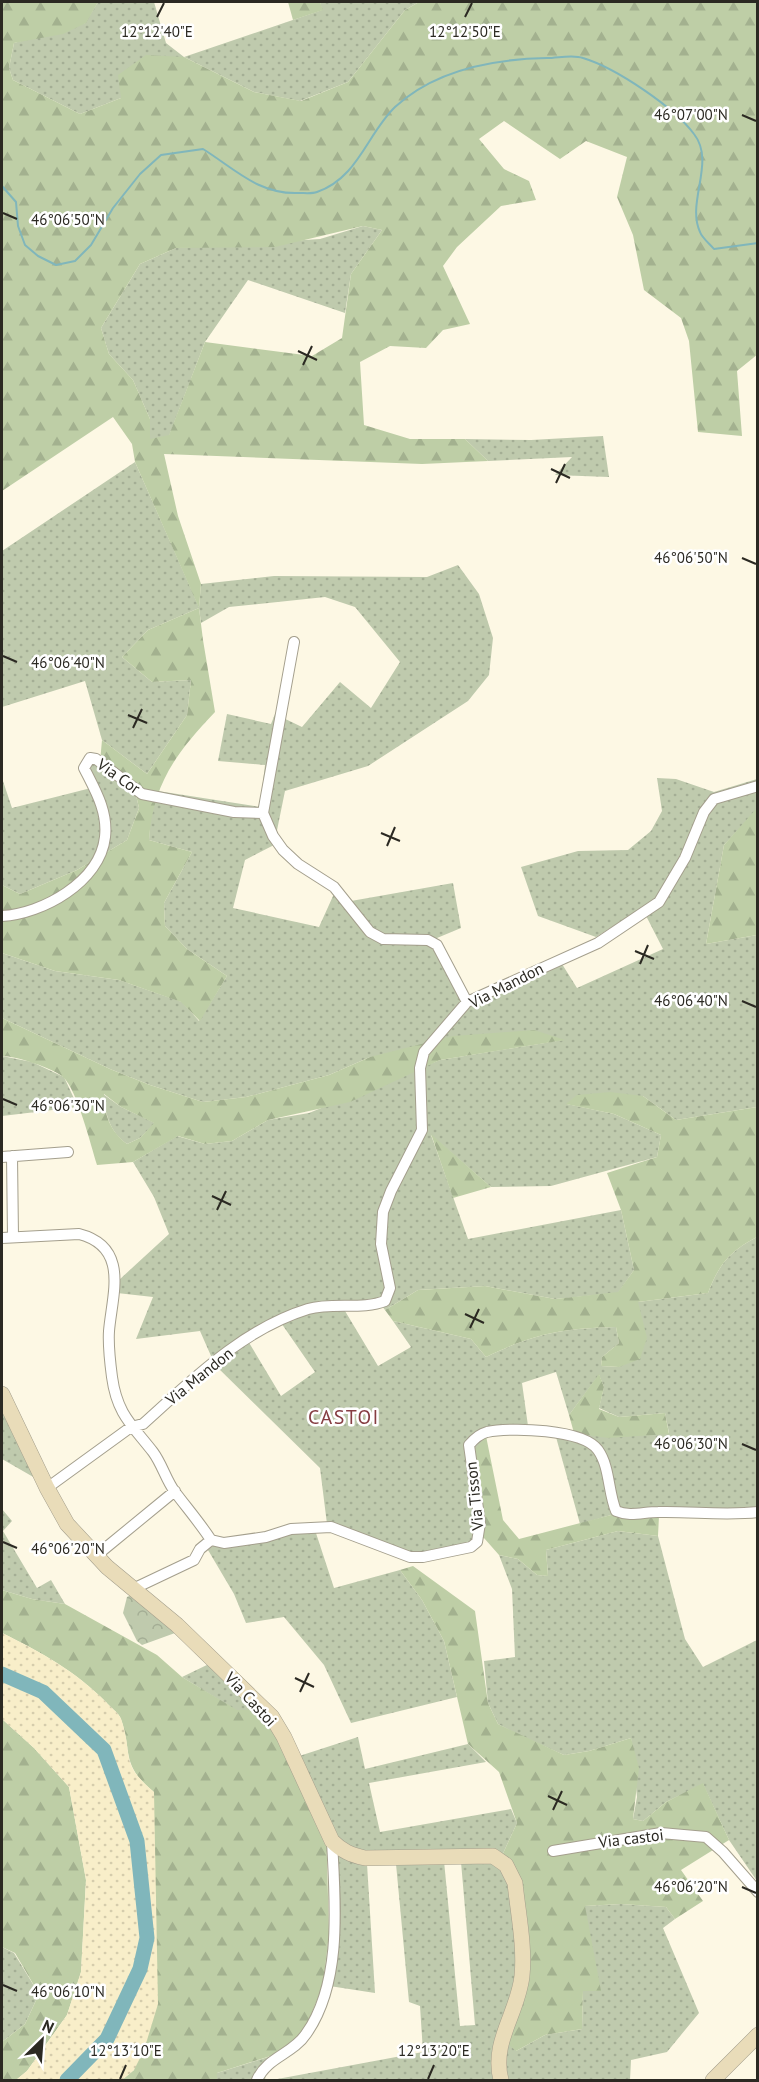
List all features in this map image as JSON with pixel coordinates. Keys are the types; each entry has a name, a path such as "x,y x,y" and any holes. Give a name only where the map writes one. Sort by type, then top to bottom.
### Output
{"street":[{"path":"294,642 263,813 273,836 283,850 298,864 334,886 370,932 388,940 428,940 437,945 467,1002"},
{"name":"Via Cor","path":"2,916 62,896 97,859 105,836 104,818 95,787 84,768 90,758 96,759 142,794 234,812 263,813"},
{"name":"Via Mandon","path":"132,1427 143,1424 208,1365 277,1321 317,1307 381,1303 388,1298 390,1282 381,1244 383,1212 422,1130 421,1060 444,1028 467,1002 598,943 653,907 664,897 685,858 704,812 714,799 758,786"},
{"path":"68,1152 7,1156 7,1237 79,1234 96,1242 111,1260 117,1280 109,1338 112,1379 124,1418 154,1453 175,1491 211,1540 200,1549 194,1560 135,1588"},
{"name":"Via Castoi","path":"2,1394 46,1488 67,1524 107,1567 135,1588 272,1717 284,1737 332,1841"},
{"path":"46,1488 132,1427"},
{"name":"Via Tisson","path":"211,1540 224,1543 266,1537 291,1529 322,1527 350,1534 410,1557 423,1557 471,1547 477,1542 480,1523 469,1446 476,1437 486,1432 514,1430 549,1432 590,1443 598,1450 604,1463 610,1496 616,1511 626,1515 658,1512 723,1514 758,1512"},
{"path":"97,1555 175,1491"},
{"name":"Via castoi","path":"553,1851 603,1840 662,1833 706,1837 723,1852 758,1892"},
{"path":"332,1841 349,1854 365,1858 493,1856 506,1865 513,1876 522,1960 518,1996 500,2045 498,2062 501,2080"},
{"path":"257,2080 269,2062 306,2035 324,1993 336,1936 332,1841"},
{"path":"714,2080 758,2035"}],"green space":[{"path":"2,2 98,2 86,23 63,34 14,43 9,68 13,80 80,114 121,98 118,75 146,55 184,57 254,92 301,101 348,82 405,10 419,2 757,2 758,354 737,371 742,436 698,432 689,341 681,318 644,290 633,235 617,197 627,157 586,141 560,159 504,121 479,139 504,169 529,181 536,200 501,206 457,247 443,266 470,324 443,330 426,348 390,346 360,362 364,425 410,439 465,439 488,461 422,464 164,454 178,516 201,584 199,608 135,462 132,444 113,417 2,491","holes":["363,226 382,230 351,274 342,338 312,356 205,342 169,435 150,439 150,419 133,380 109,354 101,328 140,264 176,248 275,247"]},
{"path":"98,2 154,2 166,43 184,57 121,98 80,114 13,80 9,68 14,43 85,23"},
{"path":"288,2 320,2 323,10 293,20"},
{"path":"320,2 419,2 405,10 348,82 300,101 254,92 184,57 322,10"},
{"path":"363,226 382,230 351,274 345,313 248,280 205,342 169,436 150,440 150,419 133,380 109,354 101,328 140,264 176,248 320,239"},
{"path":"603,436 609,477 555,475 572,457 488,461 465,439 531,440"},
{"path":"135,462 199,607 201,584 274,576 427,577 458,565 479,594 493,638 489,675 468,701 368,766 285,791 274,845 245,860 233,908 319,927 338,885 351,901 453,883 461,928 437,938 470,1007 562,964 577,988 663,949 642,908 596,937 538,916 521,867 578,851 628,850 651,831 662,811 657,778 676,779 714,792 757,779 757,810 724,845 706,944 757,935 757,1107 676,1120 643,1096 567,1104 614,1114 661,1135 657,1157 551,1186 491,1187 431,1135 468,1239 621,1210 634,1270 618,1293 555,1299 485,1286 418,1290 385,1310 382,1306 342,1306 378,1366 411,1347 393,1321 471,1339 486,1357 519,1343 549,1334 616,1327 619,1343 602,1357 601,1366 619,1367 638,1302 708,1293 716,1274 726,1259 757,1237 757,1512 611,1515 580,1524 556,1437 574,1433 669,1433 665,1413 619,1417 599,1408 604,1387 599,1375 569,1415 556,1372 522,1383 529,1433 487,1436 475,1456 484,1538 451,1552 408,1560 327,1524 320,1468 215,1365 200,1331 136,1339 153,1297 117,1293 119,1280 169,1234 154,1197 133,1162 177,1136 205,1144 232,1141 268,1120 309,1113 440,1060 563,1040 370,1057 329,1075 246,1097 203,1102 110,1069 2,1018 2,953 55,971 119,980 182,1002 199,1021 227,976 187,949 165,926 164,903 192,852 149,840 151,810 158,791 260,807 265,765 218,761 227,714 271,724 275,714 302,727 340,682 371,708 400,662 355,607 325,597 229,607 201,623 199,608 148,630 122,657 152,682 191,680 187,715 147,774 102,740 85,681 2,707 2,551","holes":["277,1317 315,1372 281,1396 245,1336"]},
{"path":"199,608 215,712 189,741 169,770 156,802 149,840 192,852 164,903 165,926 187,949 227,976 200,1021 181,1002 119,980 55,971 2,953 2,885 20,894 77,870 127,840 139,808 136,795 100,762 102,740 147,774 187,715 191,680 152,682 122,657 148,630"},
{"path":"90,758 136,795 139,808 127,840 77,870 20,894 2,885 2,778 12,808 95,787 85,771"},
{"path":"756,809 757,935 706,944 724,845"},
{"path":"2,1018 110,1069 203,1102 246,1097 329,1075 370,1057 453,1036 534,1030 565,1040 440,1060 350,1102 268,1120 232,1141 205,1144 178,1136 133,1162 97,1165 78,1105 63,1077 34,1063 2,1056","holes":["104,1094 121,1107 154,1123 140,1138 127,1144 116,1134 109,1122"]},
{"path":"2,1056 32,1062 64,1077 78,1107 2,1116"},
{"path":"610,1092 643,1096 676,1120 757,1107 757,1237 726,1259 716,1274 708,1293 638,1302 647,1338 640,1359 619,1367 601,1366 602,1357 619,1343 616,1327 549,1334 519,1343 486,1357 471,1339 393,1321 385,1310 418,1290 485,1286 555,1299 618,1292 634,1270 621,1210 607,1173 657,1157 661,1135 614,1114 566,1104 577,1095"},
{"path":"103,1094 121,1107 155,1123 140,1138 127,1144 116,1134 109,1122"},
{"path":"431,1134 491,1187 453,1198"},
{"path":"599,1374 604,1387 599,1409 619,1417 665,1413 669,1434 608,1438 574,1433 569,1415"},
{"path":"2,1391 42,1482 2,1459"},
{"path":"486,1436 503,1520 519,1539 611,1515 659,1516 658,1536 618,1531 546,1550 548,1576 537,1575 518,1559 499,1555 484,1538 473,1452"},
{"path":"2,1509 12,1521 3,1531 37,1588 51,1580 65,1604 32,1599 2,1590"},
{"path":"315,1530 334,1588 400,1570 422,1600 444,1641 457,1697 351,1723 324,1665 284,1617 246,1623 234,1594 208,1550 219,1541"},
{"path":"618,1531 658,1536 685,1639 703,1667 757,1640 757,1881 729,1840 703,1784 666,1802 643,1821 633,1819 637,1797 631,1738 589,1751 564,1755 498,1724 488,1703 484,1661 515,1657 512,1589 499,1555 518,1559 537,1575 548,1576 546,1550"},
{"path":"413,1566 475,1611 488,1703 498,1724 564,1755 589,1751 631,1738 639,1768 633,1819 643,1821 666,1802 703,1783 729,1840 681,1870 703,1901 675,1919 666,1907 621,1904 585,1906 601,1991 583,1991 582,2029 545,2035 516,2051 499,2036 519,1976 512,1888 499,1862 517,1823 499,1772 468,1744 444,1641 422,1600 400,1570"},
{"path":"2,1590 32,1599 65,1604 157,1655 182,1677 237,1710 262,1710 326,1822 329,1934 323,1985 305,2030 280,2053 217,2073 217,2080 122,2080 134,2070 154,1792 136,1774 132,1766 121,1719 116,1712 70,1672 44,1655 2,1633"},
{"path":"135,1593 175,1633 142,1645 137,1641 123,1613 127,1597"},
{"path":"211,1663 262,1710 237,1711 182,1677"},
{"path":"2,1719 34,1748 69,1787 86,1880 81,1972 67,2015 27,2071 16,2080 2,2080 2,2042 25,2024 39,1994 15,1953 2,1947"},
{"path":"358,1737 365,1769 468,1744 486,1762 369,1783 380,1832 511,1809 517,1823 499,1862 512,1888 519,1976 516,2051 545,2035 582,2029 585,1906 621,1904 666,1907 675,1919 663,1928 699,2013 667,2052 631,2060 630,2080 272,2080 423,2052 420,2006 409,2002 396,1864 367,1864 375,1993 323,1985 329,1934 328,1856 290,1759","holes":["444,1861 461,1862 475,2025 460,2026"]},
{"path":"2,1947 14,1953 39,1994 25,2024 2,2042"},
{"path":"268,2057 265,2080 217,2080 217,2073"}],"sand":[{"path":"2,1633 44,1655 70,1672 116,1712 125,1731 131,1765 135,1773 154,1792 158,2004 144,2050 134,2070 122,2080 16,2080 27,2071 67,2015 81,1972 86,1880 69,1787 34,1748 2,1719"}],"waterway":[{"path":"2,186 16,202 18,226 25,245 38,256 56,265 75,261 91,245 113,208 140,174 161,155 203,149 259,185 285,193 315,193 343,177 385,118 395,107 428,83 486,64 575,56 596,63 627,79 673,112 694,134 700,145 702,157 696,208 697,220 704,239 714,249 758,243"},
{"path":"2,1674 43,1692 104,1750 137,1841 147,1938 140,1969 107,2039 67,2080"}],"district":[{"name":"CASTOI","path":"344,1417"}]}
